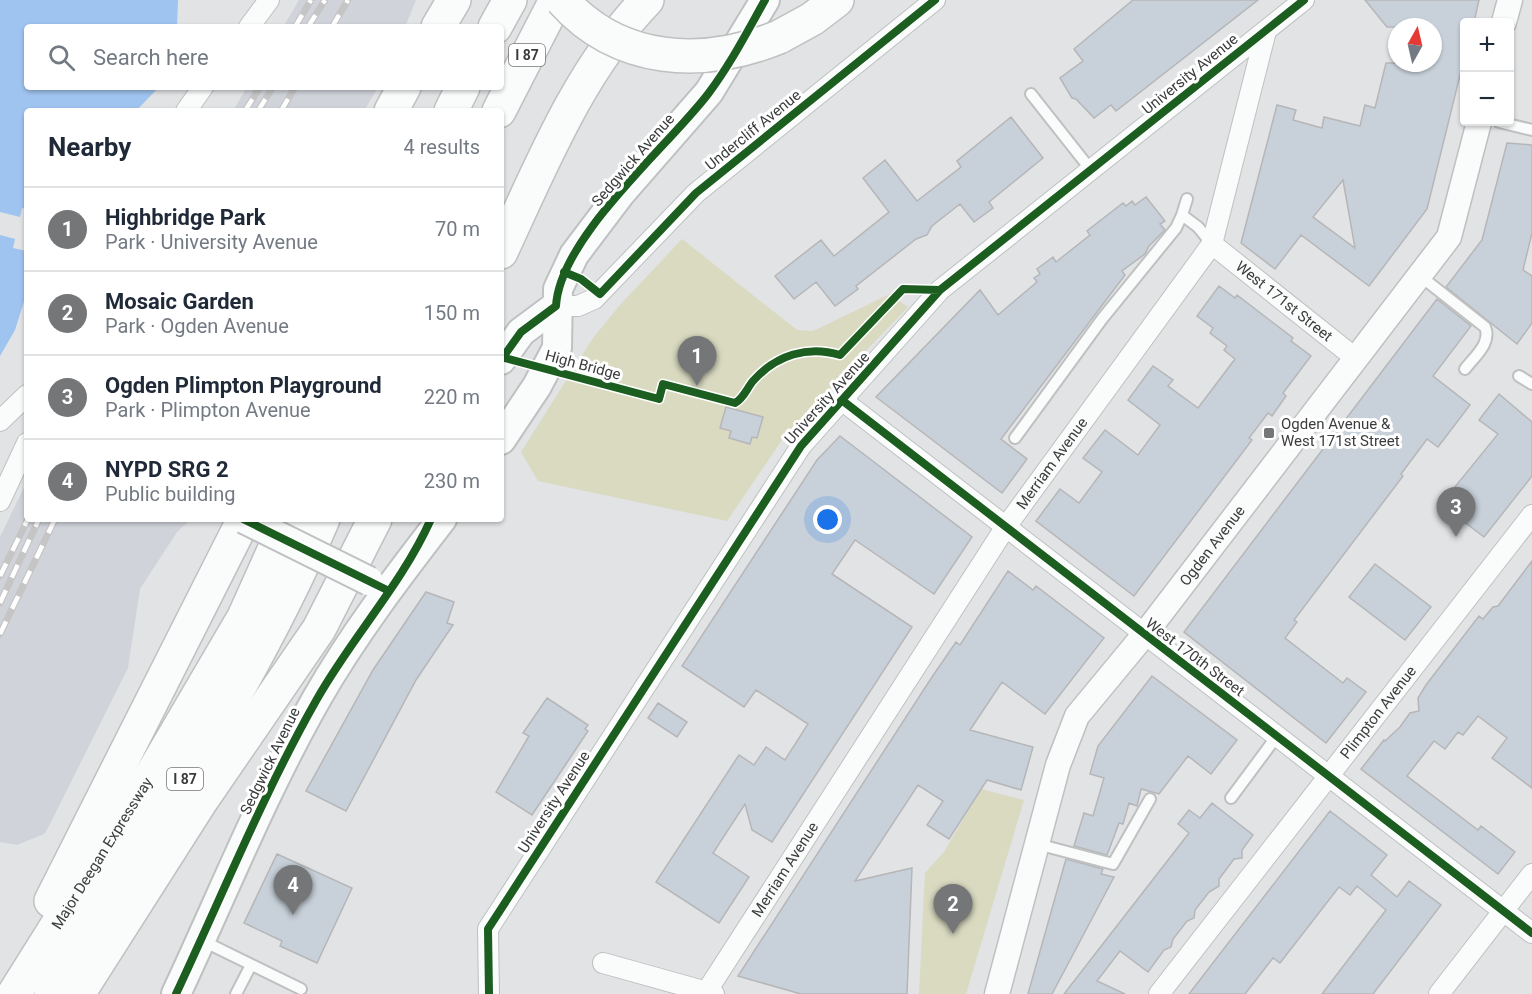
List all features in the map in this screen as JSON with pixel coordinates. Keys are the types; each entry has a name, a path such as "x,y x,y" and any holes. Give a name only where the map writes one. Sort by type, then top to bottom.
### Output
{"highway":[{"path":"440,24 454,0"},
{"name":"I 87","path":"497,24 510,0"},
{"name":"I 87","path":"501,108 556,0"},
{"path":"562,0 601,32 653,54 688,57 726,54 778,37 818,15 837,0"},
{"path":"504,246 554,141 581,92 622,28 647,0"},
{"path":"581,92 626,39 671,0"},
{"path":"393,108 402,90"},
{"path":"452,108 462,90"},
{"path":"8,994 69,862 242,522"},
{"path":"191,707 264,522"},
{"name":"Major Deegan Expressway","path":"14,994 244,618 287,522"},
{"name":"Major Deegan Expressway","path":"51,994 249,672 322,522"},
{"path":"78,994 201,801 319,629 373,522"}],"main road":[{"name":"Sedgwick Avenue","path":"504,436 537,386 557,348 559,328 556,306 561,280 580,244 620,194 709,92 765,0"},
{"path":"504,356 521,332 556,306"},
{"path":"250,522 379,586"},
{"name":"Sedgwick Avenue","path":"414,555 430,522"},
{"name":"Sedgwick Avenue","path":"176,994 302,725 345,653 379,586 414,555 440,522"}],"street":[{"path":"251,24 269,0"},
{"name":"Undercliff Avenue","path":"556,306 578,306 594,299 696,193 935,0"},
{"name":"University Avenue","path":"489,994 488,929 801,446 940,290 1304,0"},
{"path":"1505,18 1510,0"},
{"name":"Merriam Avenue","path":"708,993 1005,528 1212,244 1266,31"},
{"path":"188,108 201,90"},
{"name":"Ogden Avenue","path":"997,994 1058,765 1077,716 1144,635 1354,357 1449,237 1478,126"},
{"name":"West 171st Street","path":"1212,244 1354,357"},
{"path":"0,421 24,398"},
{"name":"West 170th Street","path":"843,401 1532,933"},
{"path":"0,501 24,449"},
{"name":"Plimpton Avenue","path":"1159,994 1532,515"},
{"path":"1439,994 1532,873"},
{"path":"603,963 708,993"}],"lane":[{"path":"1031,94 1091,170"},
{"path":"1514,126 1532,130"},
{"path":"1015,438 1102,319 1170,237 1182,215 1187,199"},
{"path":"1182,215 1198,227 1212,244"},
{"path":"1419,274 1485,327 1488,334 1486,342 1465,369"},
{"path":"1519,376 1532,384"},
{"path":"1231,798 1276,736"},
{"path":"1037,844 1113,864 1150,799"},
{"path":"201,940 301,989"},
{"path":"236,994 251,965"}],"shaded area":[{"path":"299,0 416,0 406,24 285,24"},
{"path":"245,90 376,90 366,108 235,108"},
{"path":"24,487 24,522 188,522 177,532 140,589 128,668 48,828 44,834 17,845 0,842 0,537"}],"green space":[{"path":"682,239 797,330 813,331 890,294 908,307 786,434 727,521 538,481 521,452 593,338 620,305"},
{"path":"981,789 1024,800 966,994 919,994 925,873 944,852"}],"water":[{"path":"0,0 178,0 177,24 24,24 24,90 156,90 139,108 24,108 24,302 15,330 0,356"}],"pier":[{"path":"22,208 24,208 24,250 13,248 15,239 0,235 0,212 20,217"}],"building":[{"path":"1133,0 1258,0 1116,111 1111,105 1094,118 1076,99 1072,98 1060,78 1083,61 1074,49"},
{"path":"1365,0 1479,0 1475,18 1460,18 1460,75 1427,209 1369,286 1301,235 1275,269 1241,243 1277,105 1296,110 1293,120 1322,128 1324,117 1360,126 1365,105 1375,108 1386,63 1388,63 1388,72 1442,72 1442,18 1388,18 1388,27","holes":["1343,180 1355,248 1313,217"]},
{"path":"1011,117 1043,158 989,202 993,208 974,222 960,204 932,226 927,235 916,239 856,286 858,289 835,306 816,282 794,299 775,276 821,240 834,256 889,212 863,178 885,160 917,201 961,167 957,161"},
{"path":"1507,143 1532,145 1532,233 1523,270 1532,276 1532,323 1517,344 1446,287 1482,240"},
{"path":"1146,197 1165,221 1160,224 1165,230 1149,246 1145,254 1122,271 1125,275 1001,439 1027,459 1002,493 876,397 980,290 998,315 1037,282 1034,278 1040,274 1037,269 1053,257 1056,262 1090,235 1087,231 1123,203 1126,206 1132,201 1135,205"},
{"path":"1219,286 1235,298 1237,295 1293,338 1291,341 1311,356 1283,393 1286,396 1272,416 1268,413 1249,438 1252,440 1134,596 1036,521 1060,489 1079,503 1102,472 1083,458 1105,430 1138,455 1160,425 1128,400 1153,366 1173,380 1168,386 1198,408 1235,359 1224,350 1227,346 1210,333 1213,328 1197,316"},
{"path":"1437,299 1471,326 1433,376 1470,405 1438,447 1427,439 1401,474 1403,476 1294,620 1297,622 1285,638 1343,683 1347,678 1366,692 1326,743 1184,632"},
{"path":"1499,394 1532,422 1532,476 1484,537 1441,504 1498,434 1479,420"},
{"path":"726,407 763,417 757,438 752,437 750,444 729,438 731,431 720,428"},
{"path":"840,436 972,537 934,594 855,540 832,574 912,627 772,842 752,830 745,804 713,853 749,877 719,923 656,882 739,755 754,765 766,747 785,760 808,724 756,690 744,707 682,666 817,460"},
{"path":"1532,561 1532,788 1492,758 1507,738 1478,716 1463,735 1458,732 1445,749 1434,741 1407,776 1478,830 1481,826 1515,852 1498,874 1361,769 1410,713 1419,711 1418,698 1426,685 1479,616 1483,619 1493,607 1498,606"},
{"path":"1375,564 1431,607 1405,640 1349,597"},
{"path":"1008,571 1033,590 1036,586 1104,638 1045,714 1002,682 970,730 1033,747 1021,790 987,780 949,839 927,825 943,801 918,785 855,881 912,868 907,994 801,994 738,976 932,677 956,642 960,645"},
{"path":"426,592 454,602 447,623 453,625 416,680 346,811 306,791 373,670"},
{"path":"1152,676 1237,740 1211,774 1188,756 1159,794 1141,789 1137,806 1129,803 1123,824 1119,823 1107,855 1074,846 1084,813 1093,816 1104,778 1090,774 1098,746"},
{"path":"547,698 588,725 585,729 588,731 532,815 496,792 529,736 523,733"},
{"path":"658,703 687,722 677,737 648,718"},
{"path":"1212,803 1253,835 1242,850 1242,858 1234,859 1219,879 1219,886 1209,892 1195,910 1194,918 1187,921 1173,939 1171,947 1164,950 1148,972 1120,951 1097,981 1125,994 1064,994 1189,833 1178,824 1189,810 1200,818"},
{"path":"1330,811 1387,855 1371,875 1397,897 1409,881 1441,905 1373,994 1322,994 1386,910 1357,886 1350,895 1339,887 1280,963 1273,958 1245,994 1189,994"},
{"path":"277,854 352,888 317,963 280,946 282,941 244,923"},
{"path":"1066,859 1103,869 1101,874 1114,877 1052,994 1028,994"}],"railway":[{"path":"297,24 311,0"},
{"path":"310,24 325,0"},
{"path":"334,24 348,0"},
{"path":"247,108 258,90"},
{"path":"260,108 271,90"},
{"path":"283,108 293,90"},
{"path":"0,576 27,522"},
{"path":"0,603 38,522"},
{"path":"0,634 54,522"}],"cycle path":[{"path":"504,356 521,332 556,306 562,279 595,223 708,94 731,60 765,0"},
{"path":"564,272 581,279 600,294 696,193 935,0"},
{"path":"489,994 488,929 801,446 940,290 1304,0"},
{"name":"High Bridge","path":"504,358 659,399 663,384 735,403 762,372 782,359 793,354 816,351 840,355 903,289 940,290"},
{"path":"843,401 1532,933"},
{"path":"249,522 389,591"},
{"path":"176,994 297,735 331,676 406,566 430,522"}],"place":[{"name":"Highbridge Park","path":"697,386"},
{"name":"Ogden Avenue & West 171st Street","path":"1269,433"},
{"name":"Ogden Plimpton Playground","path":"1456,537"},
{"name":"NYPD SRG 2","path":"293,915"},
{"name":"Mosaic Garden","path":"953,934"}]}
